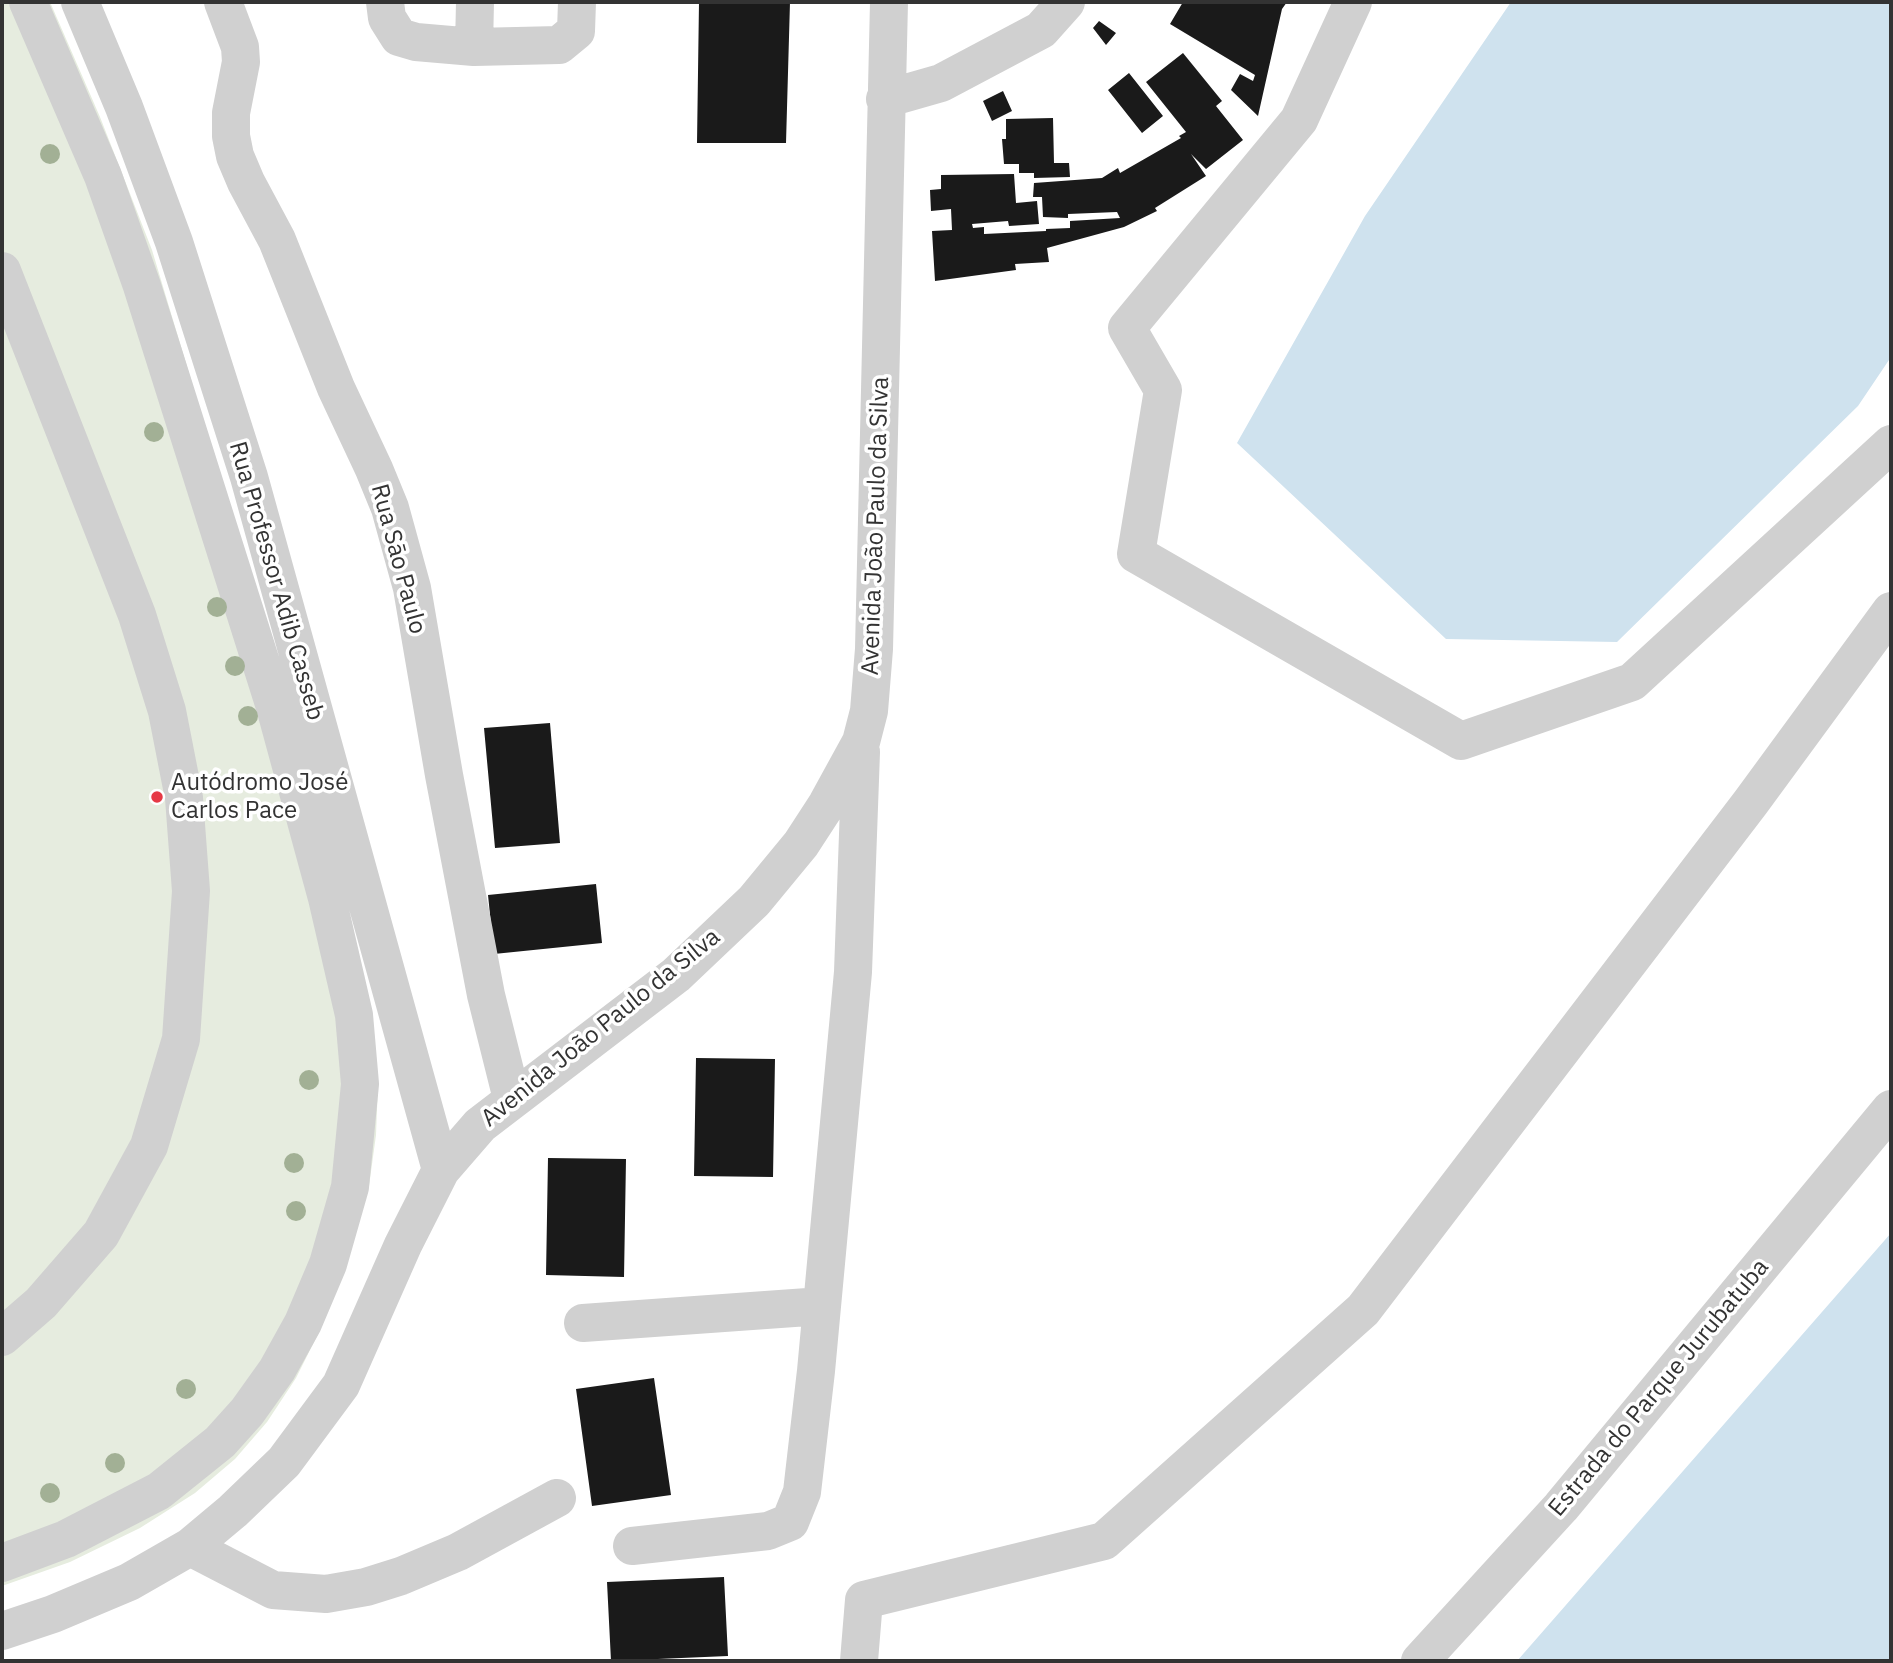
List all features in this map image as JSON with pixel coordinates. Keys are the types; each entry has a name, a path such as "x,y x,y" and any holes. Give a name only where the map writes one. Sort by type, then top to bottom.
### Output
{"street":[{"path":"2,1563 66,1539 159,1491 220,1442 247,1412 277,1370 303,1323 328,1264 350,1187 360,1084 358,1044 351,1002 327,898 275,707 142,286 103,176 28,2"},
{"name":"Rua Professor Adib Casseb","path":"80,2 124,107 174,242 249,477 441,1170"},
{"name":"Rua Sāo Paulo","path":"223,2 240,47 241,62 230,113 235,156 277,240 332,377 374,469 390,508 408,575 486,995 512,1099"},
{"path":"386,2 387,18 399,37 416,43 474,47 559,45 576,31 577,2"},
{"path":"474,47 475,2"},
{"name":"Avenida João Paulo da Silva","path":"2,1631 53,1615 129,1582 190,1547 233,1511 284,1462 341,1385 403,1245 441,1170 480,1125 676,975 754,901 807,834 861,742 869,712 874,649 888,2"},
{"path":"885,99 941,83 1030,36 1041,30 1066,2"},
{"path":"1353,2 1299,120 1127,328 1163,390 1136,554 1461,741 1632,682 1891,444"},
{"path":"2,271 137,615 167,711 184,798 191,891 181,1039 149,1146 101,1234 41,1303 2,1336"},
{"path":"859,1661 864,1600 1104,1541 1363,1310 1742,813 1891,611"},
{"path":"632,1546 768,1531 790,1522 802,1492 853,972 861,742"},
{"name":"Estrada do Parque Jurubatuba","path":"1420,1661 1561,1507 1891,1109"},
{"path":"583,1323 822,1306"},
{"path":"190,1547 273,1590 326,1594 366,1587 401,1576 458,1552 557,1498"}],"shaded area":[{"name":"Autódromo José Carlos Pace","path":"2,2 50,2 100,117 152,250 276,663 378,1084 376,1135 369,1186 319,1332 296,1378 267,1422 235,1459 195,1493 140,1528 70,1562 2,1586"}],"water":[{"path":"1511,2 1891,2 1891,357 1858,406 1617,642 1446,639 1237,443 1365,216"},
{"path":"1891,1233 1891,1661 1517,1661"}],"building":[{"path":"699,2 790,2 786,143 697,143"},
{"path":"1183,2 1287,2 1282,9 1258,116 1231,90 1240,74 1253,81 1255,75 1170,24"},
{"path":"1099,21 1116,33 1106,45 1093,28"},
{"path":"1183,53 1222,101 1216,106 1243,140 1206,169 1191,154 1206,176 1155,208 1157,211 1124,227 1047,248 1049,262 1015,264 1016,270 935,281 932,231 952,230 951,209 931,211 930,190 941,189 941,175 1014,174 1016,203 1037,201 1039,224 1009,226 1008,221 972,224 973,228 984,227 984,234 1046,231 1070,228 1070,221 1120,218 1117,212 1068,214 1068,218 1043,217 1042,197 1033,197 1034,183 1102,178 1118,168 1120,173 1181,138 1179,136 1186,132 1146,82"},
{"path":"1129,73 1163,116 1142,133 1108,90"},
{"path":"1003,91 1012,111 992,121 983,101"},
{"path":"1053,118 1054,163 1069,163 1070,177 1034,178 1034,173 1019,173 1019,164 1004,164 1002,139 1006,139 1006,119"},
{"path":"550,723 560,843 495,848 484,728"},
{"path":"596,884 602,943 494,954 488,895"},
{"path":"696,1058 775,1059 773,1177 694,1176"},
{"path":"548,1158 626,1159 624,1277 546,1275"},
{"path":"654,1378 671,1495 592,1506 576,1389"},
{"path":"724,1577 728,1656 611,1661 607,1582"}],"place":[{"name":"Autódromo José Carlos Pace","path":"157,797"}]}
